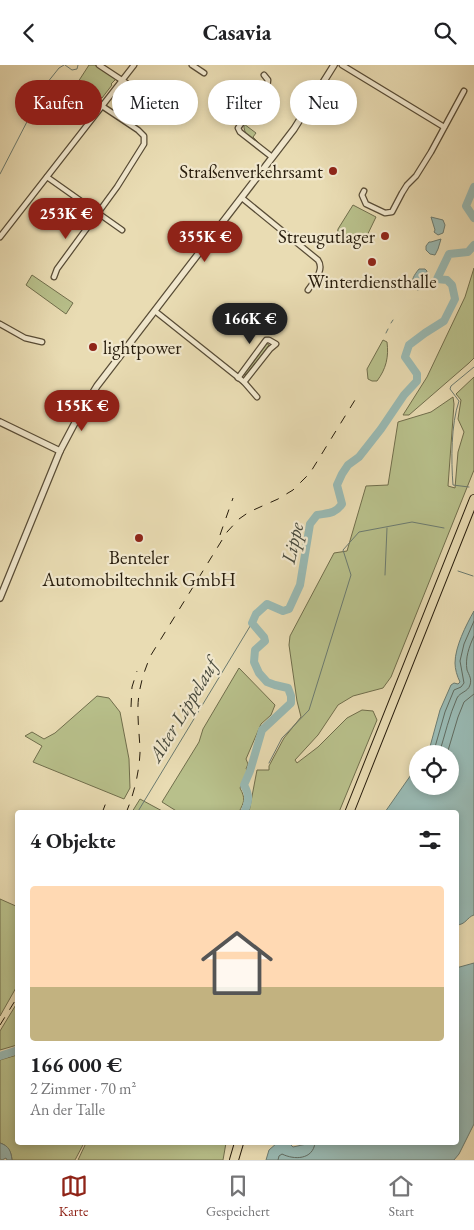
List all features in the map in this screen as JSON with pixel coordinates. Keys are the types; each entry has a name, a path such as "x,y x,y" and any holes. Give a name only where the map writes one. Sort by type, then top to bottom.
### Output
{"highway":[{"path":"350,810 474,499"},
{"path":"234,1160 238,1145"}],"street":[{"path":"99,65 122,80 134,65"},
{"path":"192,65 204,73"},
{"path":"0,598 60,451 97,386 294,129 334,65"},
{"path":"342,65 444,127"},
{"path":"264,75 268,80 267,88 238,128 240,132 272,157"},
{"path":"364,191 362,195 366,204 385,213 392,211 407,185 416,176 464,91"},
{"path":"54,277 57,269 117,187 144,144 144,136 138,130 102,106 112,93"},
{"path":"0,237 87,125"},
{"path":"46,177 122,230"},
{"path":"242,198 321,264 320,271 308,290"},
{"path":"155,311 244,382 257,397"},
{"path":"0,324 25,339 42,342"},
{"path":"238,378 266,341 269,340 274,343 244,382"},
{"path":"0,422 60,451"}],"green space":[{"path":"89,65 95,65 117,78 112,80 112,85 102,98 102,80 79,80"},
{"path":"245,125 256,133 253,137 258,144 246,134 244,128"},
{"path":"353,205 376,217 361,248 337,236 338,229"},
{"path":"474,268 474,358 409,415 403,415 427,377 465,297"},
{"path":"32,275 73,303 66,314 26,285"},
{"path":"383,340 387,342 388,353 386,363 377,381 372,381 368,379 367,369"},
{"path":"266,343 269,345 247,374 244,375 244,372"},
{"path":"474,377 474,470 391,677 383,688 353,696 338,705 318,735 295,760 297,763 318,747 347,718 362,710 373,711 377,720 340,810 249,810 257,770 269,770 269,766 284,738 301,717 289,645 290,636 334,553 347,551 366,486 388,485 398,422 431,412 453,397 448,486 455,488 458,452 464,432 458,419 461,400 456,394"},
{"path":"239,668 275,705 271,715 261,724 246,759 248,764 246,769 248,770 240,788 244,800 240,810 175,810 162,802 199,742 203,729"},
{"path":"97,696 109,698 120,712 129,759 130,788 124,799 33,762 42,746 25,736 32,732 44,739 55,733"},
{"path":"140,799 160,810 144,810 133,810"},
{"path":"0,899 15,906 15,990 0,1016"},
{"path":"15,1006 15,1046 0,1050 0,1031"},
{"path":"15,1056 15,1145 83,1145 75,1160 12,1160 9,1150 0,1143 0,1060"},
{"path":"85,1145 226,1145 223,1160 78,1160"}],"water":[{"path":"431,217 443,220 445,225 443,233 438,235 434,232"},
{"path":"441,239 435,255 430,254 426,250 429,242"},
{"path":"419,269 427,271 423,287 418,290 412,288 412,285 413,278"},
{"path":"474,611 474,915 459,924 459,810 386,810 409,778 409,795 459,795 459,745 430,745 440,710 451,685 460,682 455,668 455,657 462,636"},
{"path":"474,963 474,1124 454,1160 266,1160 269,1150 275,1145 291,1145 293,1147 302,1145 459,1145 459,967"},
{"path":"0,1143 9,1149 12,1160 0,1159"}],"waterway":[{"path":"0,174 47,83 59,68 64,65"},
{"path":"65,65 72,70 77,69 78,65"},
{"name":"Lippe","path":"474,187 466,206 474,218"},
{"name":"Lippe","path":"245,810 248,799 244,785 262,730 291,703 288,688 267,682 259,673 254,662 255,650 265,641 264,637 252,623 256,614 267,604 283,611 289,609 300,585 310,524 317,515 334,511 342,504 337,485 342,474 348,465 359,457 404,395 417,381 417,374 405,357 409,345 444,321 455,299 452,285 447,280 437,279 449,254 468,252 474,245"},
{"path":"386,333 388,329"},
{"path":"469,487 453,485 452,442 454,420 459,401 450,389 451,386 474,367"},
{"path":"269,763 282,738 309,710 351,575 343,550 359,532 412,522 444,528"},
{"path":"385,575 387,528"},
{"path":"458,571 473,576"},
{"name":"Alter Lippelauf","path":"139,810 252,623"},
{"name":"Lippe","path":"0,1056 15,1051"}],"railway":[{"path":"127,810 136,783 139,761 138,706 140,691 143,676 151,655 227,532 239,519 249,512 293,490 310,473 355,400"},
{"path":"220,535 233,498"},
{"path":"131,707 132,687 137,671"},
{"path":"103,810 107,800"},
{"path":"0,1025 15,1001"}],"place":[{"name":"Straßenverkehrsamt","path":"333,171"},
{"name":"Streugutlager","path":"385,236"},
{"name":"Winterdiensthalle","path":"372,262"},
{"name":"lightpower","path":"93,347"},
{"name":"Benteler Automobiltechnik GmbH","path":"139,538"}]}
